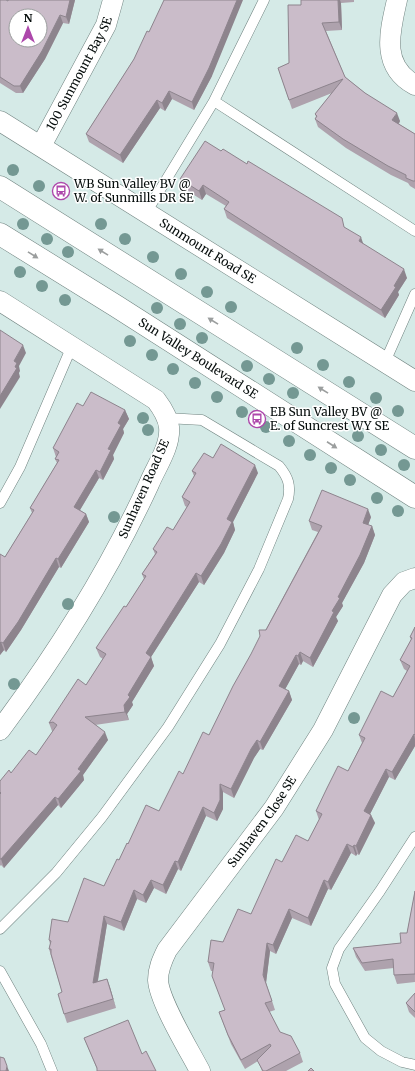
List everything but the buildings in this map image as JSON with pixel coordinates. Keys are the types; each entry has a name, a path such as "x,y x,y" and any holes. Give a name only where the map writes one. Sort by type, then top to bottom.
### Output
{"main road":[{"path":"0,187 415,448"},
{"name":"Sun Valley Boulevard SE","path":"0,234 116,306 415,497"}],"street":[{"name":"100 Sunmount Bay SE","path":"41,146 106,25 113,0"},
{"path":"397,0 389,33 389,46 398,71 408,81 415,85"},
{"name":"Sunmount Road SE","path":"0,121 415,381"},
{"name":"Sunhaven Road SE","path":"0,301 156,400 166,418 169,427 165,446 129,526 104,574 41,675 0,730"},
{"name":"Sunhaven Close SE","path":"200,1071 160,991 159,971 162,960 167,950 274,808 315,743 392,595 404,582 415,578"}],"lane":[{"path":"146,213 214,101 264,0"},
{"path":"214,101 415,231"},
{"path":"384,362 415,294"},
{"path":"0,503 20,467 72,346"},
{"path":"0,929 56,873 102,817 168,727 220,644 259,569 288,499 290,488 287,476 279,466 202,420 166,418"},
{"path":"415,837 380,891 339,949 332,968 335,984 365,1038 381,1051 402,1062 415,1065"},
{"path":"0,971 40,1044 52,1071"}],"place":[{"name":"WB Sun Valley BV @ W. of Sunmills DR SE","path":"61,191"},
{"name":"EB Sun Valley BV @ E. of Suncrest WY SE","path":"257,419"}]}
